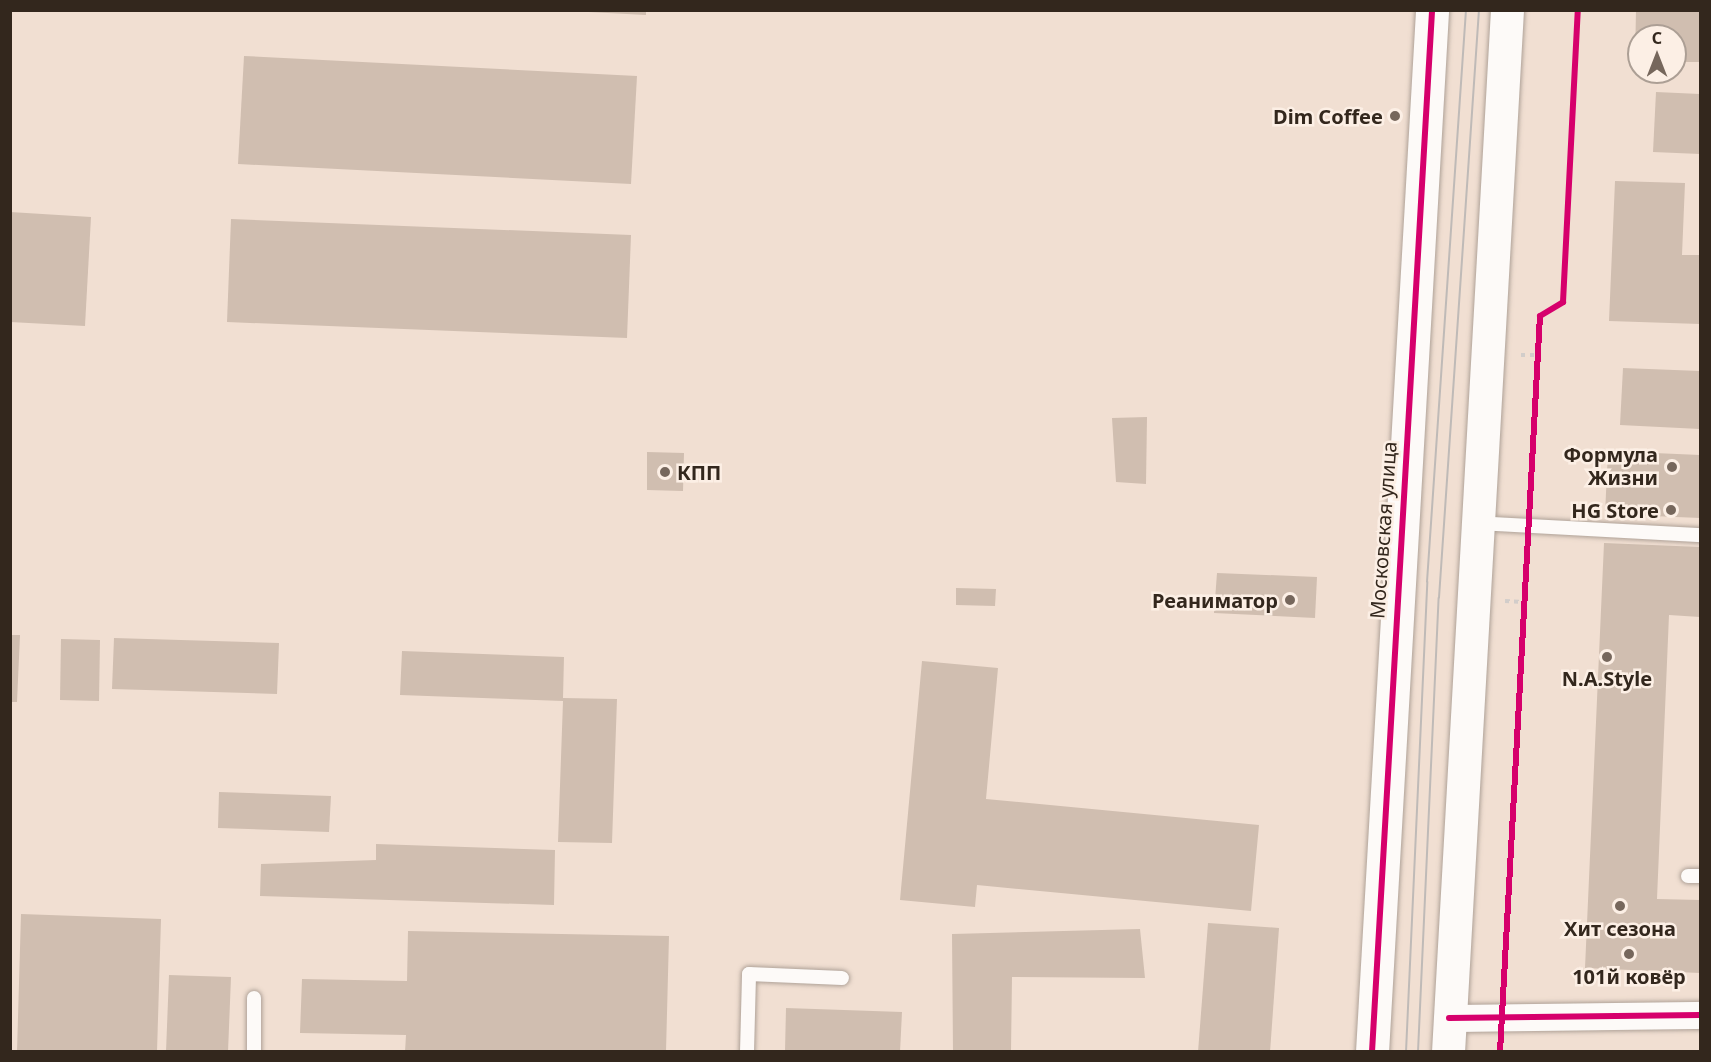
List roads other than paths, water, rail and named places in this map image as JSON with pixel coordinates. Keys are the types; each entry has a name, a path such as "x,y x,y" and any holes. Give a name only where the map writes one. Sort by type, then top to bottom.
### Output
{"street":[{"name":"Московская улица","path":"1372,1052 1432,10"},
{"path":"1448,1052 1474,523 1507,10"},
{"path":"1449,1018 1701,1015"}],"lane":[{"path":"1474,523 1701,534"},
{"path":"747,1052 749,974 842,978"},
{"path":"254,1052 255,998"}],"tram line":[{"path":"1406,1052 1427,582 1466,10"},
{"path":"1418,1052 1439,598 1479,10"}],"place":[{"name":"Dim Coffee","path":"1395,116"},
{"name":"Формула Жизни","path":"1672,467"},
{"name":"КПП","path":"665,472"},
{"name":"HG Store","path":"1671,510"},
{"name":"Реаниматор","path":"1290,600"},
{"name":"N.A.Style","path":"1607,657"},
{"name":"Хит сезона","path":"1620,906"},
{"name":"101й ковёр","path":"1629,954"}]}
